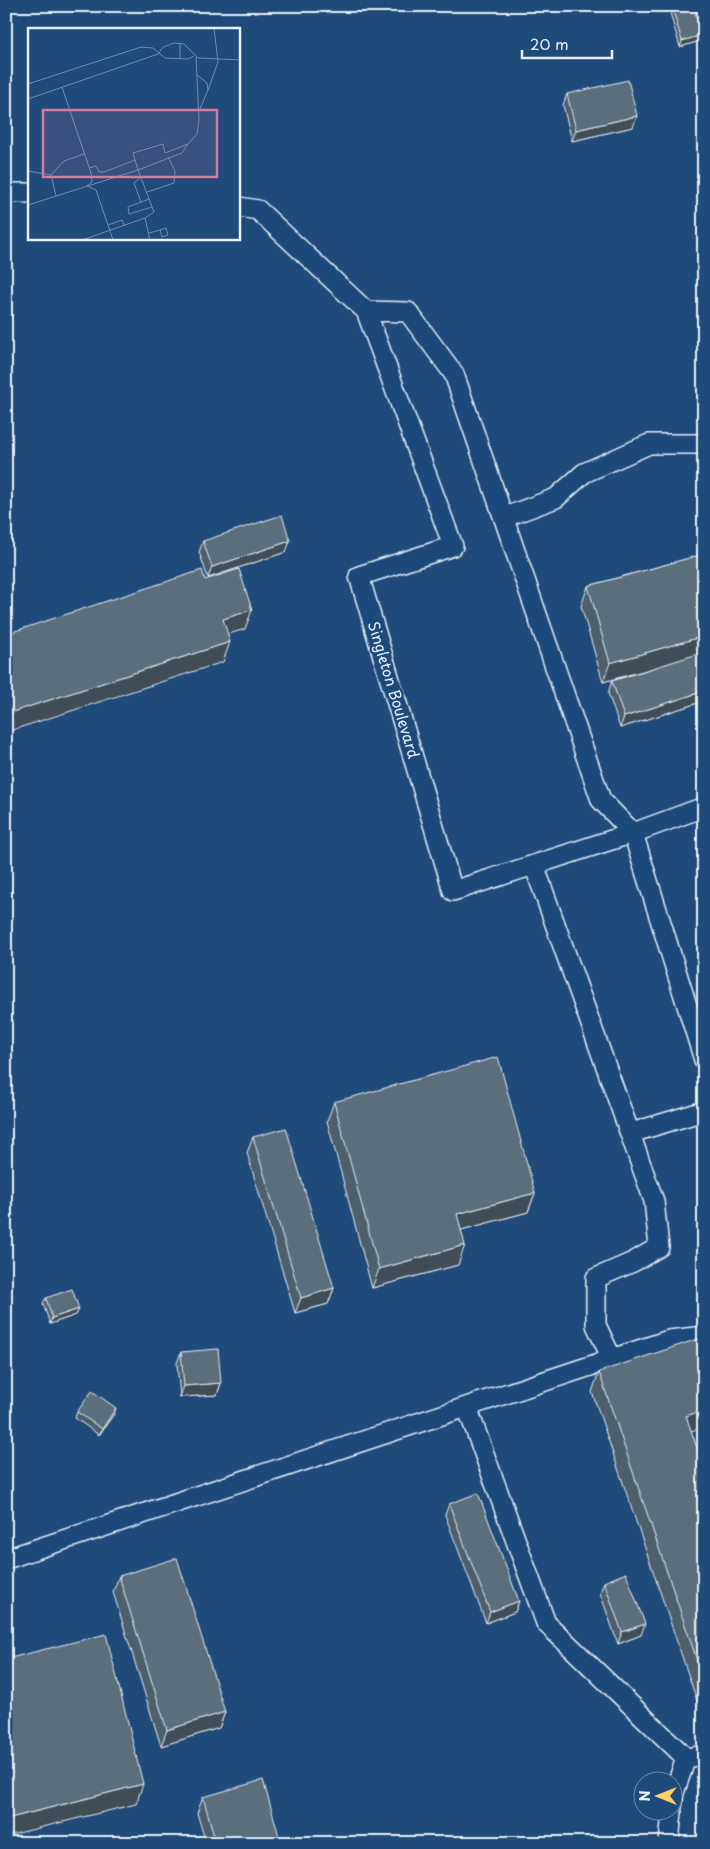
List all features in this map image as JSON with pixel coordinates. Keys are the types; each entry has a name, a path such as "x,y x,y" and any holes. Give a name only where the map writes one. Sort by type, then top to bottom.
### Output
{"lane":[{"name":"Singleton Boulevard","path":"240,207 258,210 366,311 453,546 359,576 453,891 704,808"},
{"path":"366,311 408,312 454,374 505,517 601,800 633,833 704,1060"},
{"path":"505,517 556,498 584,473 648,444 704,444"},
{"path":"534,865 654,1201 659,1247 632,1262 596,1278 596,1325 612,1359"},
{"path":"630,1133 704,1112"},
{"path":"6,1559 669,1340 704,1336"},
{"path":"467,1407 546,1623 695,1756 682,1779"},
{"path":"669,1843 671,1822"}],"building":[{"path":"693,6 702,35 682,41 672,7"},
{"path":"628,80 637,116 576,130 567,94"},
{"path":"282,515 290,541 212,567 203,541"},
{"path":"704,554 704,636 610,663 588,586"},
{"path":"239,569 252,610 223,619 230,642 6,714 6,634 202,570 205,580"},
{"path":"704,652 704,691 624,717 612,681"},
{"path":"498,1057 535,1193 457,1214 465,1245 379,1269 334,1102"},
{"path":"286,1128 334,1288 301,1298 253,1137"},
{"path":"72,1289 79,1309 52,1318 46,1298"},
{"path":"704,1337 704,1410 686,1416 704,1468 704,1681 599,1372"},
{"path":"218,1349 221,1383 184,1386 181,1352"},
{"path":"92,1391 116,1408 102,1429 77,1412"},
{"path":"478,1493 519,1601 490,1612 449,1504"},
{"path":"177,1558 225,1712 167,1730 119,1576"},
{"path":"626,1573 645,1624 622,1632 604,1582"},
{"path":"106,1634 143,1784 6,1819 6,1659"},
{"path":"263,1780 281,1843 216,1843 203,1797"},
{"path":"6,1819 12,1843 6,1843"}]}
